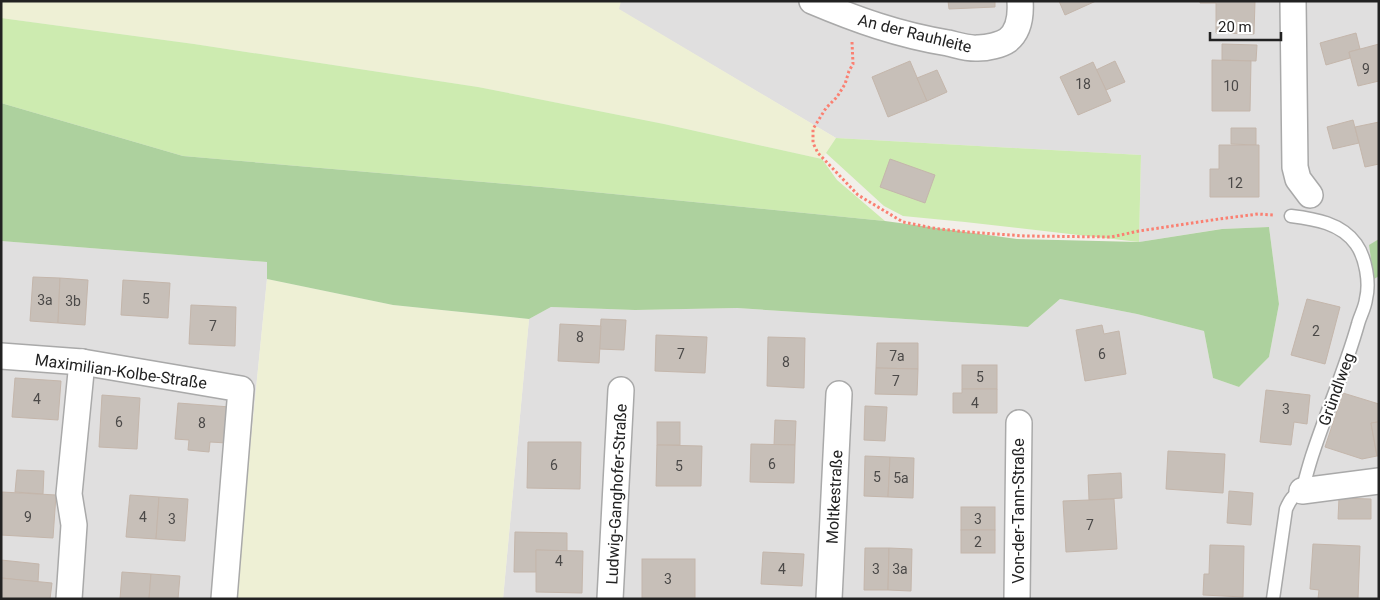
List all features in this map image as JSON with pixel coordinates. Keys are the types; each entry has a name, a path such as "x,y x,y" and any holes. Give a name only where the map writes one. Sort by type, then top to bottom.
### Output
{"street":[{"name":"An der Rauhleite","path":"812,1 856,19 899,32 940,42 977,48 1007,41 1014,32 1021,16 1020,1"},
{"path":"1293,1 1295,167 1298,180 1310,195"},
{"name":"Maximilian-Kolbe-Straße","path":"1,356 82,362 241,389 224,599"},
{"path":"69,599 74,525 69,494 82,362"},
{"name":"Ludwig-Ganghofer-Straße","path":"610,599 621,390"},
{"name":"Moltkestraße","path":"829,599 839,394"},
{"name":"Von-der-Tann-Straße","path":"1017,599 1018,423"},
{"path":"1302,491 1379,481"}],"lane":[{"name":"Gründlweg","path":"1273,599 1286,509 1289,501 1295,494 1302,491 1313,451 1367,298 1366,267 1356,245 1349,236 1338,228 1321,221 1292,216"}],"path":[{"path":"856,19 852,45 853,64 845,84 837,97 826,108 813,129 813,143 818,153 858,195 903,222 966,232 1025,236 1111,237 1258,214 1292,216"}],"shaded area":[{"path":"621,1 1379,1 1379,599 503,599 529,319 551,307 635,310 737,308 1028,327 1060,299 1137,314 1204,331 1213,378 1239,387 1269,357 1279,304 1269,227 1221,229 1139,242 1141,155 836,138 618,9"},
{"path":"1,241 267,262 267,279 235,599 1,599"}],"green space":[{"path":"1,1 621,1 619,9 836,138 822,159 664,124 478,87 194,44 1,18"},
{"path":"1,18 194,44 478,87 664,124 822,159 837,180 885,221 553,188 183,156 1,103"},
{"path":"1,103 183,156 553,188 885,221 1017,239 1139,242 1222,229 1269,227 1279,304 1269,357 1239,387 1213,378 1204,331 1137,314 1060,299 1028,327 737,308 635,310 551,307 529,319 393,305 267,279 267,262 1,241"},
{"path":"836,138 1141,155 1139,242 903,216 884,206 826,153"},
{"path":"1379,239 1379,276 1374,279 1369,245"},
{"path":"267,279 393,305 529,319 503,599 235,599"}],"building":[{"path":"948,1 995,1 995,7 949,9"},
{"path":"1059,1 1096,1 1065,15"},
{"path":"1200,1 1255,1 1254,34 1216,33 1216,3 1200,3"},
{"path":"1356,33 1360,49 1349,52 1350,58 1326,65 1320,43"},
{"path":"1222,44 1257,45 1256,61 1222,60"},
{"path":"1379,44 1379,81 1358,86 1349,52"},
{"path":"1212,60 1251,61 1250,111 1212,111"},
{"path":"910,61 927,101 888,117 872,77"},
{"path":"1115,61 1125,82 1106,90 1096,70"},
{"path":"1093,62 1111,101 1078,115 1060,77"},
{"path":"937,70 947,92 927,101 917,78"},
{"path":"1353,120 1359,143 1333,149 1327,127"},
{"path":"1379,122 1379,164 1365,167 1355,127"},
{"path":"1231,128 1256,128 1256,145 1231,144"},
{"path":"1219,145 1259,145 1259,197 1210,197 1210,169 1219,169"},
{"path":"890,159 935,175 925,203 880,187"},
{"path":"33,277 60,278 58,323 30,321"},
{"path":"60,278 88,280 85,325 58,323"},
{"path":"123,280 170,283 168,318 121,315"},
{"path":"1307,299 1340,307 1325,364 1291,355"},
{"path":"191,305 236,307 235,346 189,344"},
{"path":"601,319 626,320 624,350 599,349"},
{"path":"560,324 601,326 599,363 558,361"},
{"path":"1102,325 1104,334 1119,331 1126,374 1085,381 1076,330"},
{"path":"656,335 707,337 705,373 655,371"},
{"path":"768,337 805,338 804,388 767,386"},
{"path":"877,343 918,343 918,369 876,368"},
{"path":"962,365 997,365 997,389 962,389"},
{"path":"876,368 918,369 917,395 875,394"},
{"path":"15,378 61,381 58,420 12,417"},
{"path":"962,389 997,389 997,413 953,413 953,393 962,393"},
{"path":"1266,390 1310,395 1307,424 1294,422 1291,445 1260,442"},
{"path":"1343,393 1379,404 1378,422 1371,423 1377,456 1362,459 1325,447"},
{"path":"102,395 140,398 137,449 99,447"},
{"path":"178,403 230,407 227,443 210,442 209,452 188,450 189,440 175,439"},
{"path":"865,406 887,407 885,441 864,440"},
{"path":"775,420 796,421 795,445 774,445"},
{"path":"657,422 680,422 680,445 657,445"},
{"path":"1378,422 1379,456 1377,456 1371,423"},
{"path":"528,442 581,442 580,489 527,488"},
{"path":"751,444 795,445 794,483 750,482"},
{"path":"657,445 702,446 701,486 656,486"},
{"path":"1168,451 1225,454 1223,493 1166,489"},
{"path":"865,456 890,457 888,497 864,496"},
{"path":"890,457 914,458 913,498 888,497"},
{"path":"17,470 44,471 43,494 15,492"},
{"path":"1121,473 1122,498 1089,500 1088,475"},
{"path":"1229,491 1253,493 1251,525 1227,523"},
{"path":"2,492 56,495 53,538 1,535"},
{"path":"130,495 159,497 156,539 126,537"},
{"path":"159,497 188,499 185,541 156,539"},
{"path":"1339,498 1371,499 1371,519 1338,519"},
{"path":"1114,499 1117,549 1066,552 1063,501"},
{"path":"961,507 995,507 995,530 961,530"},
{"path":"961,530 995,530 995,553 961,553"},
{"path":"515,532 567,533 567,551 536,550 536,572 514,572"},
{"path":"1313,544 1360,546 1358,599 1318,599 1319,590 1310,589"},
{"path":"1210,545 1244,546 1243,597 1203,595 1204,574 1209,574"},
{"path":"865,548 889,548 888,590 864,590"},
{"path":"889,548 912,549 911,591 888,590"},
{"path":"536,550 583,551 582,593 536,592"},
{"path":"763,552 804,554 802,586 761,584"},
{"path":"642,559 695,559 695,599 642,599"},
{"path":"1,560 39,564 38,582 1,578"},
{"path":"122,572 151,574 149,599 120,599"},
{"path":"151,574 180,576 178,599 149,599"},
{"path":"1,578 52,583 50,599 1,599"}]}
